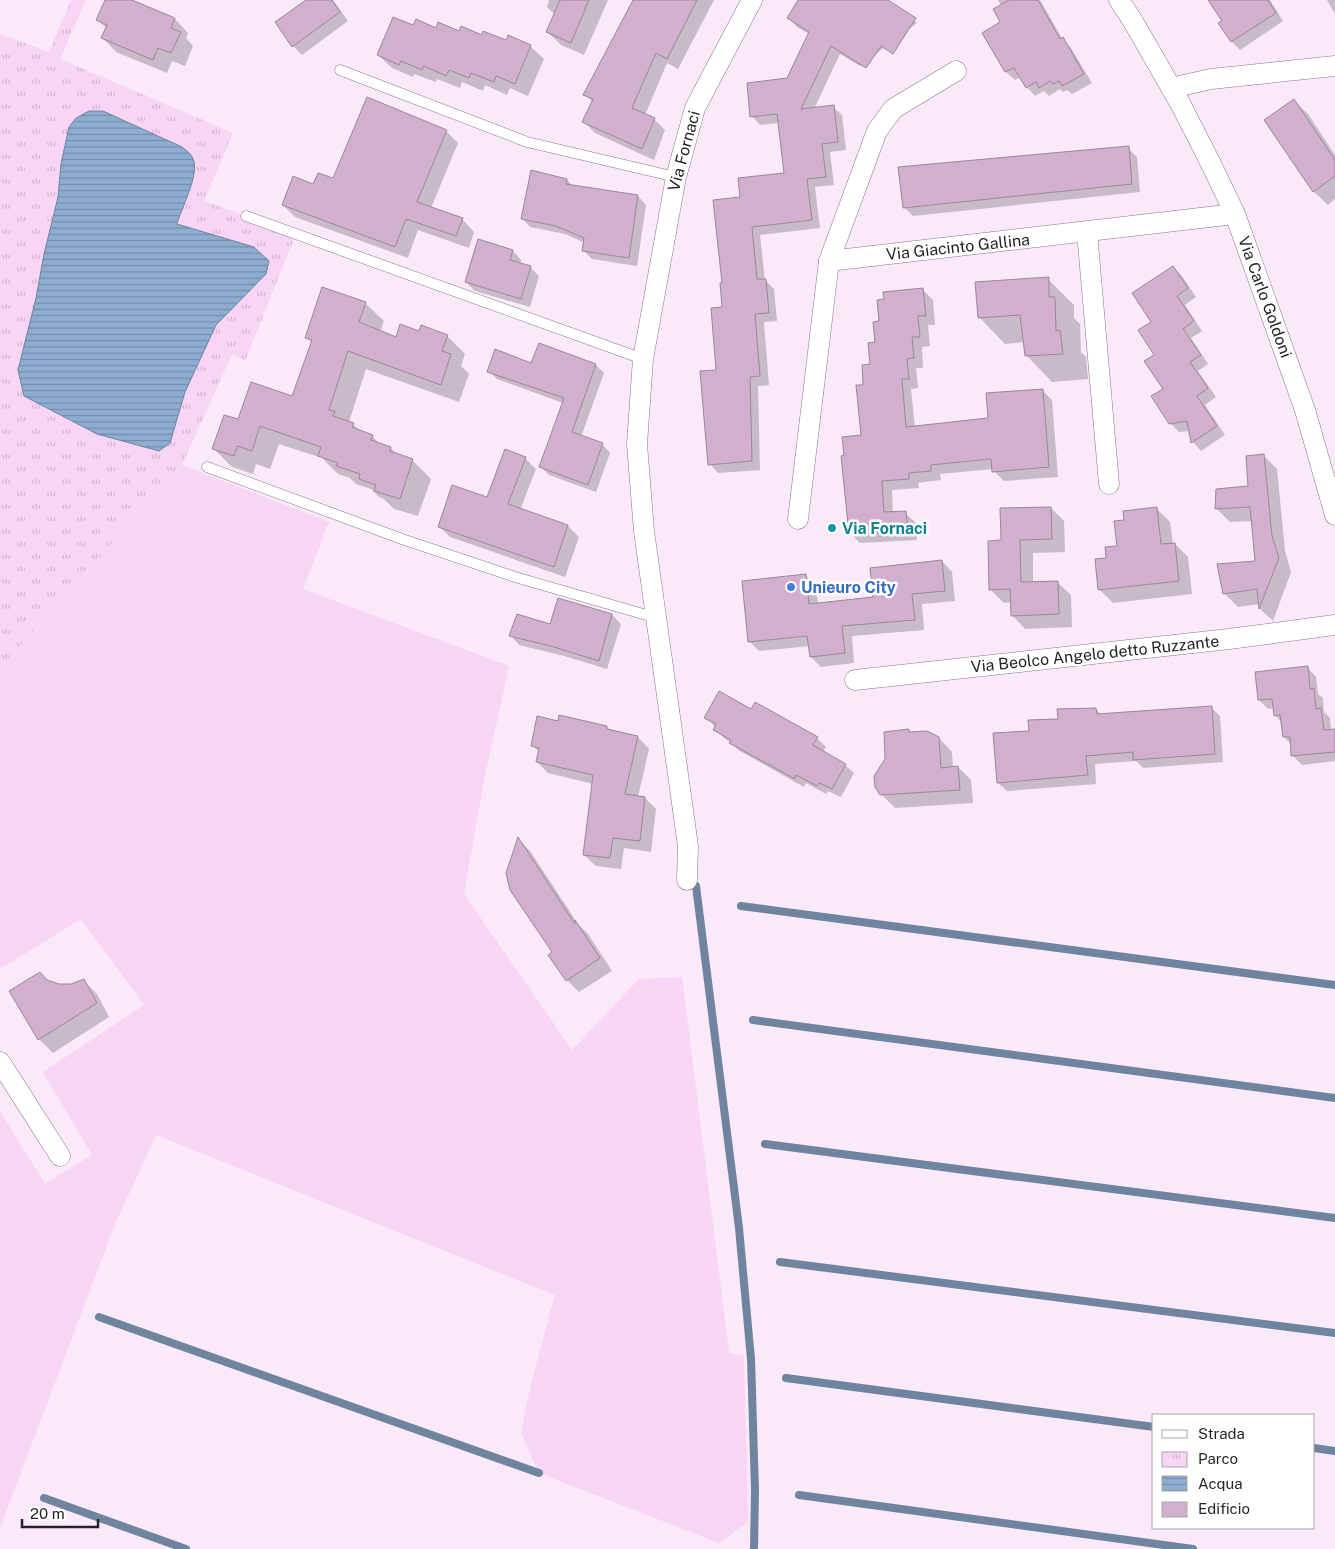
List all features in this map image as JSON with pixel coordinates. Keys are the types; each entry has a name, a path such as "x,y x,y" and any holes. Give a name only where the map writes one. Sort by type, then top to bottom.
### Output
{"street":[{"name":"Via Fornaci","path":"687,880 688,846 644,530 637,444 643,359 676,177 695,108 752,0"},
{"name":"Via Carlo Goldoni","path":"1118,0 1134,23 1171,88 1212,164 1235,214 1305,410 1335,515"},
{"path":"1171,88 1211,79 1335,66"},
{"path":"798,519 829,261 877,131 893,109 956,71"},
{"name":"Via Giacinto Gallina","path":"829,261 1235,214"},
{"path":"1087,232 1109,484"},
{"name":"Via Beolco Angelo detto Ruzzante","path":"855,680 1229,639 1335,625"},
{"path":"0,1062 60,1156"}],"lane":[{"path":"340,70 527,142 676,177"},
{"path":"246,216 643,359"},
{"path":"207,467 402,539 515,577 657,618"}],"green space":[{"path":"71,0 86,0 60,59 233,133 204,201 296,234 245,361 232,354 182,465 0,668 0,34 49,52"},
{"path":"182,465 329,522 303,589 509,666 484,780 464,894 572,1050 639,979 682,977 729,1353 744,1356 748,1522 719,1543 539,1473 521,1433 530,1388 555,1295 156,1135 115,1224 0,1528 0,1111 45,1184 92,1155 43,1072 144,1005 81,919 0,969 0,668"}],"water":[{"path":"89,111 103,111 182,147 190,153 194,162 194,176 177,224 254,247 269,261 266,274 216,325 185,392 170,443 159,451 97,434 24,396 18,370 58,197 61,164 69,127 76,118"}],"building":[{"path":"105,0 132,0 175,18 171,28 181,32 171,53 158,48 153,60 101,38 107,25 96,20"},
{"path":"306,0 332,0 340,12 292,47 275,22"},
{"path":"560,0 589,0 571,43 546,32"},
{"path":"633,0 697,0 667,59 656,53 632,108 655,118 642,149 582,122 593,99 583,95"},
{"path":"798,0 888,0 916,18 893,54 881,46 866,68 831,46 801,109 834,105 838,142 822,144 826,177 807,179 812,220 752,227 757,279 766,279 769,313 755,314 760,376 750,377 752,461 708,465 700,371 716,370 711,308 722,307 720,283 722,283 713,200 740,197 738,178 784,173 777,114 750,117 747,83 787,78 809,32 787,18"},
{"path":"1009,0 1038,0 1060,39 1063,37 1084,74 1062,86 1059,81 1053,84 1050,81 1039,88 1036,82 1026,88 1014,68 1005,72 982,33 1000,22 993,9"},
{"path":"1208,0 1268,0 1276,13 1231,42 1218,23 1222,21"},
{"path":"393,17 413,25 416,19 436,28 438,22 459,31 461,26 482,35 483,31 506,40 508,35 531,45 515,84 496,76 494,82 471,73 469,78 449,70 446,76 424,66 422,70 401,61 399,65 377,55"},
{"path":"367,97 447,130 417,202 463,218 456,236 406,219 395,247 282,205 293,176 313,184 318,173 333,178"},
{"path":"1294,99 1335,160 1335,176 1313,192 1264,120"},
{"path":"1129,146 1132,184 903,208 898,167"},
{"path":"531,170 567,179 566,184 638,195 629,258 582,251 584,238 556,226 521,219"},
{"path":"478,239 513,250 510,260 531,266 521,299 465,282"},
{"path":"1173,266 1188,288 1177,296 1194,321 1183,329 1201,355 1190,362 1208,388 1197,396 1217,426 1191,443 1187,421 1169,424 1151,396 1163,389 1144,361 1154,355 1138,330 1151,322 1132,293"},
{"path":"1049,277 1049,297 1055,297 1056,331 1060,330 1063,354 1025,356 1020,315 978,318 975,282"},
{"path":"322,287 366,302 359,322 396,337 400,324 419,331 421,325 448,335 442,351 451,354 441,385 348,351 329,410 335,411 333,416 354,423 352,427 373,435 371,440 391,447 390,451 413,459 400,499 374,491 376,485 359,479 360,474 336,466 338,463 318,456 321,447 260,426 252,451 238,446 234,456 212,449 224,415 238,419 251,382 292,396 312,340 305,338"},
{"path":"923,288 926,316 918,316 920,337 912,337 914,358 907,359 909,379 902,379 906,427 988,418 986,393 1043,389 1049,467 992,472 991,459 931,465 931,471 909,473 909,479 882,481 884,512 906,511 908,531 849,534 841,456 844,455 842,437 861,435 856,385 863,385 862,365 870,364 868,343 875,342 873,322 879,321 877,300 884,299 883,292"},
{"path":"539,343 596,364 572,432 603,443 588,485 539,467 564,398 487,372 495,349 531,363"},
{"path":"505,449 526,457 508,504 568,525 554,567 438,527 452,485 487,497"},
{"path":"1264,454 1272,536 1279,558 1259,609 1257,589 1223,594 1217,564 1255,561 1250,507 1215,509 1216,489 1248,486 1246,456"},
{"path":"1051,507 1052,539 1020,540 1021,582 1058,581 1059,614 1011,616 1010,589 989,590 988,541 1001,540 1000,508"},
{"path":"1157,507 1161,544 1175,543 1179,581 1098,590 1095,559 1106,558 1105,547 1117,546 1114,521 1124,520 1123,511"},
{"path":"942,560 945,591 912,594 915,620 842,626 845,653 810,657 807,636 748,642 742,581 806,574 809,604 873,597 870,568"},
{"path":"558,598 612,614 599,661 509,636 517,614 550,624"},
{"path":"1308,666 1310,689 1314,688 1316,709 1321,708 1324,730 1335,729 1335,752 1291,756 1290,737 1283,737 1280,715 1274,716 1272,699 1258,700 1255,672"},
{"path":"719,691 751,709 755,702 818,737 813,745 846,764 832,789 819,783 817,786 796,775 795,779 729,743 731,740 713,730 716,724 704,718"},
{"path":"1212,706 1215,754 1133,760 1133,752 1086,756 1088,775 997,783 993,733 1029,731 1028,720 1058,719 1057,709 1096,708 1097,714"},
{"path":"559,715 607,726 607,729 638,736 625,794 645,797 640,841 613,838 610,858 583,855 593,775 536,762 539,748 531,746 537,716 558,721"},
{"path":"909,729 909,732 927,731 939,737 941,768 958,766 960,790 880,795 875,787 874,776 885,759 884,732"},
{"path":"518,837 575,924 575,920 600,958 566,981 548,955 552,952 510,890 506,873"},
{"path":"40,972 47,980 59,984 71,984 84,979 97,1003 38,1040 9,991"}],"waterway":[{"path":"696,886 739,1228 751,1359 755,1490 754,1549"},
{"path":"741,906 1335,985"},
{"path":"753,1020 1335,1098"},
{"path":"765,1144 1335,1218"},
{"path":"780,1262 1335,1333"},
{"path":"99,1317 539,1473"},
{"path":"786,1378 1152,1427"},
{"path":"1315,1448 1335,1451"},
{"path":"799,1495 1193,1549"},
{"path":"44,1498 186,1549"}],"place":[{"name":"Via Fornaci","path":"832,528"},
{"name":"Unieuro City","path":"791,587"}]}
